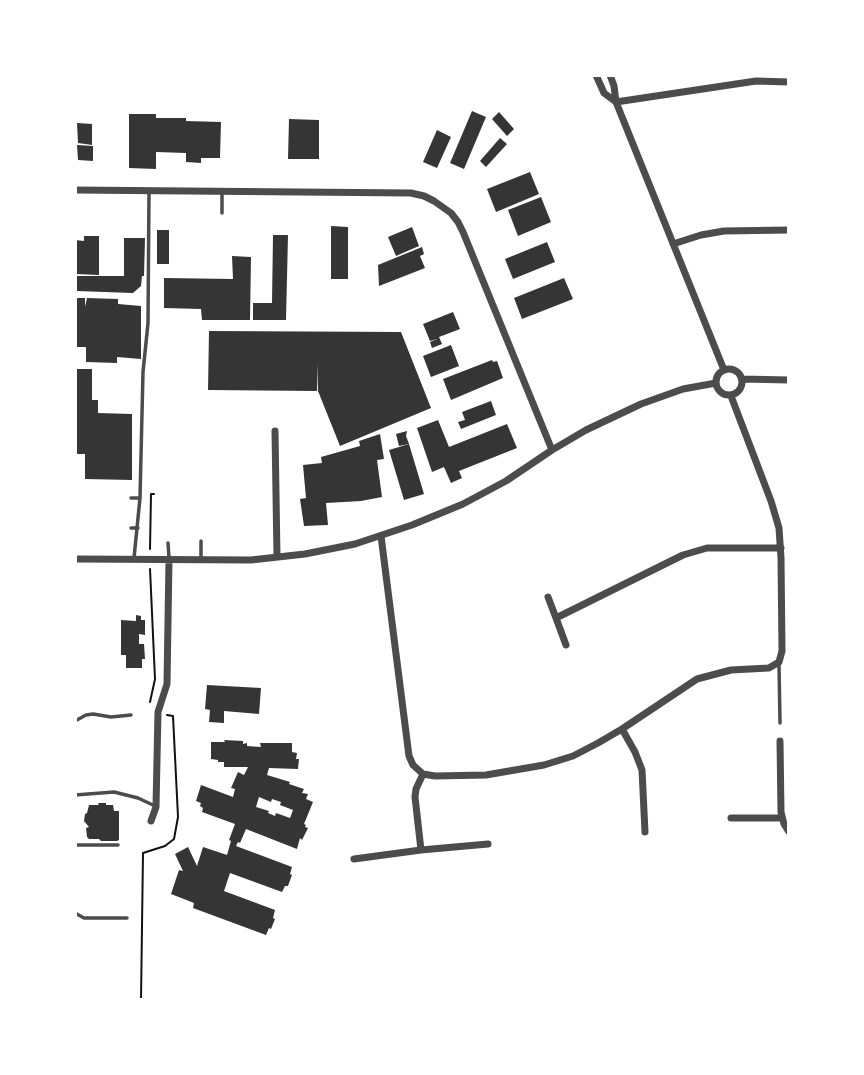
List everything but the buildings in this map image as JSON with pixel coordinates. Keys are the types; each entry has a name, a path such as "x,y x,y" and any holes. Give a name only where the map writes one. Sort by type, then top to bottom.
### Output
{"street":[{"path":"596,75 604,93 616,102 756,81 789,82"},
{"path":"610,75 616,102 724,370"},
{"path":"75,190 411,193 444,206 463,232 552,450"},
{"path":"673,244 724,231 789,230"},
{"path":"731,369 742,379 740,390 731,396 719,391 716,383 716,377 724,370 731,369"},
{"path":"742,379 789,380"},
{"path":"75,559 201,561 277,557 331,549 381,536 474,499 586,430 641,404 683,389 716,383"},
{"path":"381,536 409,756 413,765 423,774 454,777 486,775 559,761 622,729 697,679 731,670 769,668 779,662 782,651 781,548 776,516 731,396"},
{"path":"275,431 277,557"},
{"path":"556,618 694,551 725,547 781,548"},
{"path":"151,821 156,807 159,712 168,673 169,560"},
{"path":"548,597 566,645"},
{"path":"622,729 642,770 645,832"},
{"path":"780,741 781,818 789,832"},
{"path":"421,850 415,797 423,774"},
{"path":"731,818 781,818"},
{"path":"354,859 488,844"}],"lane":[{"path":"133,560 140,498 143,372 148,323 149,191"},
{"path":"222,192 222,213"},
{"path":"131,498 140,498"},
{"path":"131,528 138,528"},
{"path":"201,541 201,561"},
{"path":"168,543 169,560"},
{"path":"779,662 780,723"},
{"path":"75,722 93,714 111,717 131,715"},
{"path":"75,795 122,793 156,807"},
{"path":"75,845 118,845"},
{"path":"75,913 84,918 127,918"}]}
